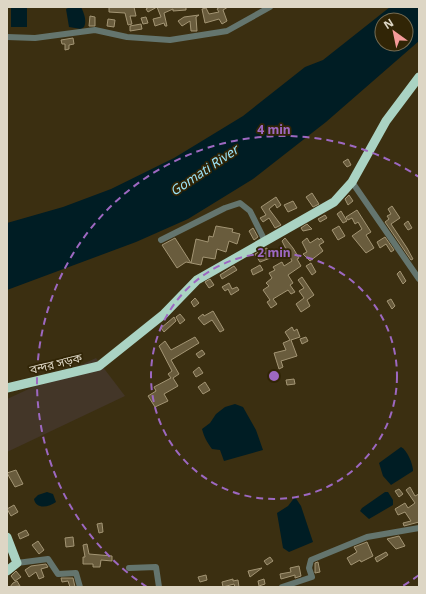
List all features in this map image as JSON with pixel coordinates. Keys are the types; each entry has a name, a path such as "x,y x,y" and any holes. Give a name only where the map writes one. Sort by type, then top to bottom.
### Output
{"highway":[{"name":"বন্দর সড়ক","path":"7,388 99,366 164,314 197,280 334,202 352,182 386,121 419,77"},
{"path":"7,537 17,563 7,570"}],"street":[{"path":"7,37 35,38 95,30 127,37 170,40 227,31 270,7"},
{"path":"352,182 419,278"},
{"path":"161,240 225,208 240,203 250,211 265,241"},
{"path":"282,587 312,577 309,568 311,560 367,537 419,528"},
{"path":"17,563 48,559 58,574 76,573 80,587"},
{"path":"129,568 156,567 159,587"}],"shaded area":[{"path":"96,358 125,396 7,452 7,399"}],"water":[{"path":"11,7 27,7 27,27 11,27"},
{"path":"70,7 81,7 85,22 84,27 81,29 69,27 66,9"},
{"path":"390,7 419,7 419,41 414,45 414,12 384,12"},
{"name":"Gomati River","path":"374,20 374,52 406,52 326,122 253,179 188,219 136,242 7,290 7,223 63,207 111,189 174,158 243,116 305,67 323,60"},
{"path":"235,404 243,407 256,430 263,450 224,461 220,450 212,449 202,429 225,407"},
{"path":"401,447 409,458 413,471 391,485 383,476 379,463"},
{"path":"47,492 53,494 56,502 46,506 37,505 34,499 38,495"},
{"path":"385,492 388,492 393,500 393,505 369,519 360,511 362,508"},
{"path":"295,497 301,506 313,542 289,552 283,548 277,513 288,506"}],"building":[{"path":"109,7 134,7 136,16 130,16 132,24 128,25 125,13 109,12"},
{"path":"149,7 157,7 148,12 146,9"},
{"path":"157,7 186,7 186,10 173,11 173,9 164,13 167,26 165,26 164,23 155,26 153,19 161,17"},
{"path":"220,7 228,7 223,10 227,21 222,24 219,19 205,23 202,9 206,8 209,14 219,12 217,9"},
{"path":"199,15 196,17 197,31 191,31 190,21 182,26 178,21 184,17"},
{"path":"90,16 95,17 95,26 89,26"},
{"path":"146,17 148,23 143,24 141,18"},
{"path":"108,19 115,20 114,27 107,26"},
{"path":"141,24 142,29 130,31 130,26"},
{"path":"73,38 74,44 69,45 69,49 65,50 65,44 62,44 61,40"},
{"path":"348,159 351,165 347,167 343,162"},
{"path":"312,193 319,204 313,207 306,197"},
{"path":"349,195 353,201 348,205 345,199"},
{"path":"276,197 281,205 277,208 275,204 269,209 281,225 275,228 269,218 263,222 260,218 266,215 261,207"},
{"path":"293,201 297,208 288,212 284,205"},
{"path":"392,206 400,218 391,224 407,248 413,259 411,260 385,222 389,219 387,216 391,214 388,209"},
{"path":"357,210 371,232 366,235 374,248 366,253 352,236 362,229 358,222 355,224 352,218 348,220 346,217"},
{"path":"341,211 347,221 343,223 337,214"},
{"path":"325,215 327,218 320,222 318,219"},
{"path":"408,221 412,228 408,230 404,224"},
{"path":"307,224 312,229 303,231 301,228"},
{"path":"216,226 233,229 232,232 240,234 237,244 229,241 226,252 217,249 215,259 203,257 201,265 191,263 196,239 208,242 209,236 213,237"},
{"path":"339,226 345,236 338,240 332,230"},
{"path":"253,228 258,237 254,240 249,231"},
{"path":"385,237 394,250 391,252 386,244 380,248 377,242"},
{"path":"175,238 191,263 186,262 177,268 162,245"},
{"path":"285,238 299,258 297,259 301,266 288,275 293,283 290,285 295,292 291,294 288,290 273,299 277,304 271,308 267,302 270,300 263,290 269,286 266,283 272,278 269,273 275,270 273,267 280,263 282,262 284,266 292,261 282,241"},
{"path":"307,238 310,243 318,238 319,240 321,238 324,242 319,245 323,251 310,261 303,254 307,252 302,242"},
{"path":"267,248 273,257 260,262 255,254"},
{"path":"311,263 316,272 312,275 306,266"},
{"path":"260,265 263,270 253,275 251,270"},
{"path":"234,266 237,270 222,279 220,275"},
{"path":"400,271 406,281 403,284 397,274"},
{"path":"302,277 314,295 307,300 310,306 301,312 296,304 304,298 299,291 304,288 298,280"},
{"path":"210,279 214,285 209,288 205,282"},
{"path":"229,283 232,289 237,287 239,290 231,295 228,289 225,291 222,287"},
{"path":"195,298 199,303 194,307 191,302"},
{"path":"391,299 395,306 392,309 387,301"},
{"path":"213,311 224,330 220,332 212,320 204,325 198,318 203,314 204,316"},
{"path":"180,314 185,320 180,324 176,317"},
{"path":"174,317 176,321 164,332 161,328"},
{"path":"292,327 294,331 297,329 300,337 291,340 297,356 281,361 283,367 279,369 274,353 286,350 283,343 290,340 285,332"},
{"path":"195,337 199,343 171,360 179,374 173,378 178,386 164,394 168,401 155,407 148,396 156,391 154,387 171,378 168,374 172,371 159,346 165,341 171,350"},
{"path":"306,337 308,341 302,344 300,339"},
{"path":"202,350 205,354 199,358 196,354"},
{"path":"199,367 203,373 196,377 193,372"},
{"path":"294,379 295,384 287,385 286,380"},
{"path":"205,382 210,390 203,394 198,387"},
{"path":"16,470 23,484 15,487 7,473"},
{"path":"410,487 415,496 419,494 419,522 404,526 403,523 411,521 405,512 398,515 395,509 405,503 408,508 415,503 406,490"},
{"path":"399,489 403,494 399,497 395,491"},
{"path":"14,505 18,512 11,516 7,509"},
{"path":"102,523 103,532 99,533 97,524"},
{"path":"26,530 29,535 20,539 18,534"},
{"path":"399,536 405,546 396,549 387,539"},
{"path":"73,537 74,546 66,547 65,538"},
{"path":"38,541 44,550 39,554 32,545"},
{"path":"367,542 373,556 361,562 360,560 351,565 347,558 357,552 354,547"},
{"path":"87,544 89,554 112,556 112,561 101,560 100,567 93,567 93,564 83,564 83,557 85,557 83,545"},
{"path":"386,552 388,555 377,562 375,558"},
{"path":"270,557 273,561 267,565 264,561"},
{"path":"318,562 320,572 315,573 315,563"},
{"path":"46,564 48,567 41,569 44,577 39,579 36,572 29,577 25,570 31,566"},
{"path":"299,566 301,576 295,578 295,575 281,579 280,574 291,572 290,568"},
{"path":"262,568 250,577 248,571"},
{"path":"16,571 21,577 15,581 11,576"},
{"path":"206,575 207,580 200,582 198,577"},
{"path":"61,578 73,578 75,587 70,587 68,581 62,582"},
{"path":"233,579 233,581 238,580 239,587 235,587 234,584 223,587 222,582"},
{"path":"264,579 265,584 259,586 258,581"},
{"path":"17,581 20,586 10,587 13,583"}]}
